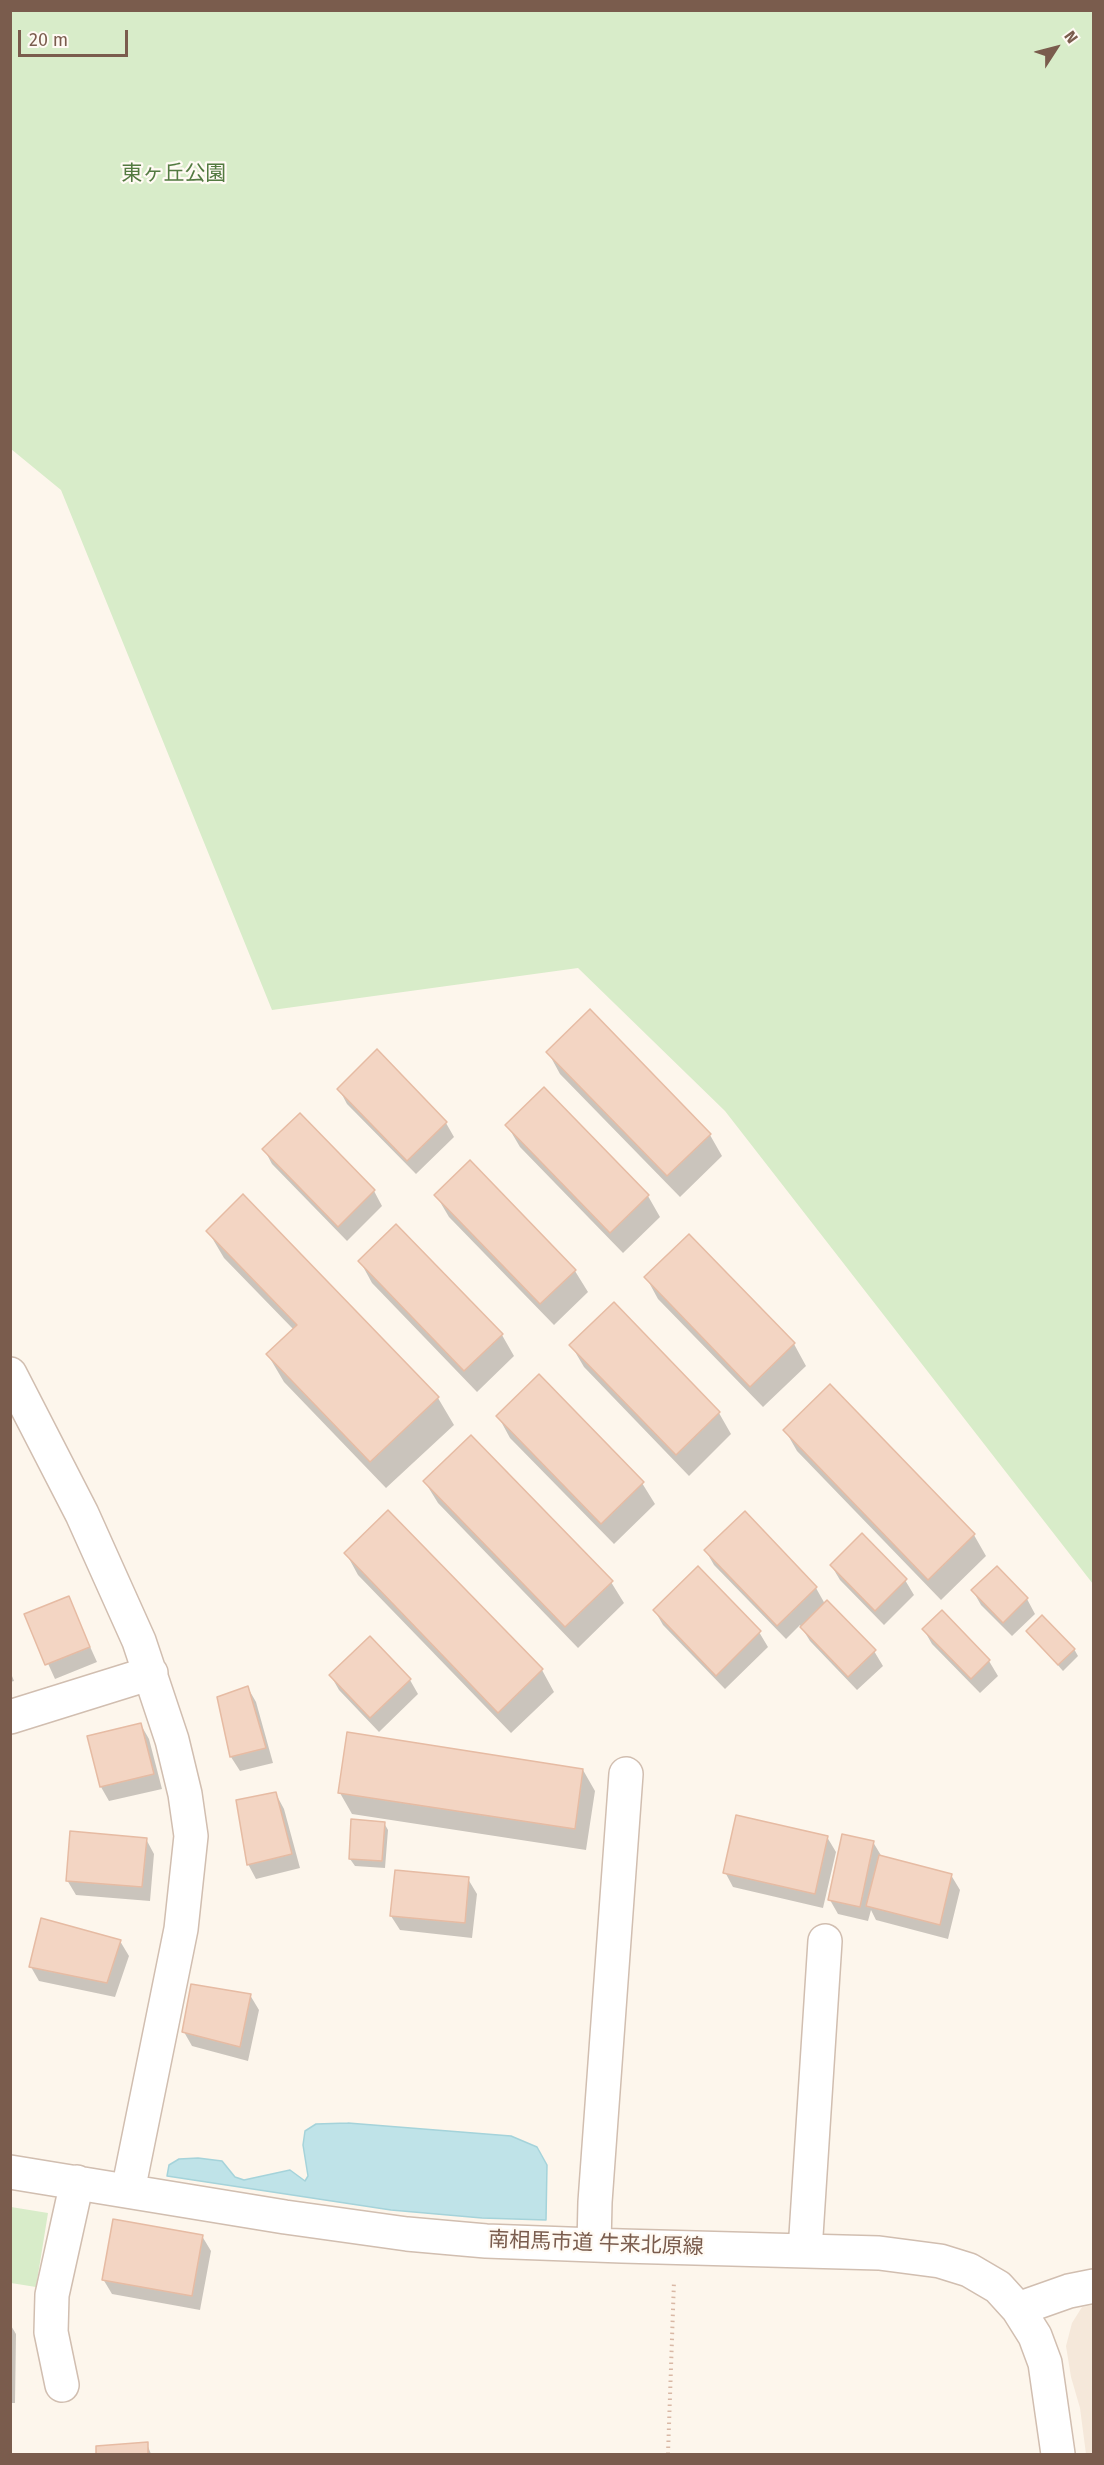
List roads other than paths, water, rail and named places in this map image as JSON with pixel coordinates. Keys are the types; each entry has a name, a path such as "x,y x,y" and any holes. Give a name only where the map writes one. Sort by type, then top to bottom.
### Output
{"street":[{"path":"10,1374 81,1514 139,1641 172,1740 185,1794 191,1836 181,1929 128,2191"},
{"path":"10,1717 151,1673"},
{"path":"594,2245 595,2202 626,1774"},
{"path":"805,2251 825,1941"},
{"name":"南相馬市道 牛来北原線","path":"10,2172 285,2217 407,2234 486,2241 879,2253 940,2261 969,2270 998,2287 1018,2308 1035,2336 1046,2363 1058,2454"},
{"path":"62,2385 51,2332 52,2295 77,2182"},
{"path":"1018,2308 1069,2291 1094,2286"}],"water":[{"path":"348,2123 511,2136 537,2147 547,2165 546,2220 482,2218 391,2210 167,2176 169,2165 179,2159 198,2158 222,2161 235,2177 244,2180 290,2170 305,2181 308,2176 303,2145 305,2131 316,2124"}],"park label":[{"name":"東ヶ丘公園","path":"174,174"}]}
